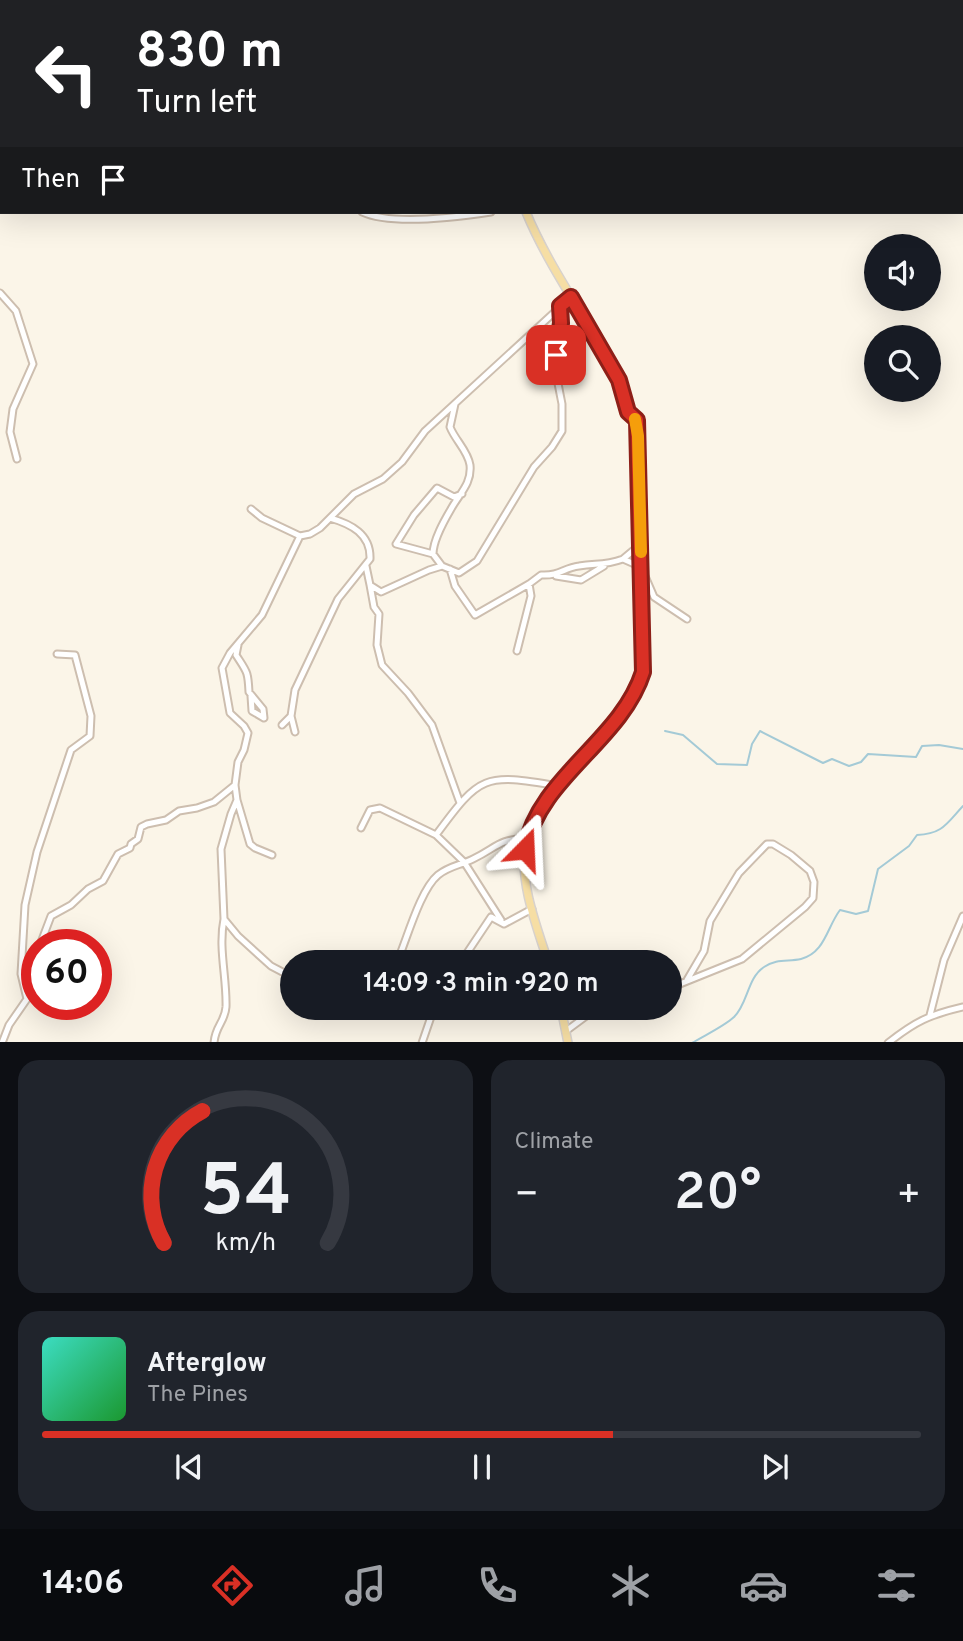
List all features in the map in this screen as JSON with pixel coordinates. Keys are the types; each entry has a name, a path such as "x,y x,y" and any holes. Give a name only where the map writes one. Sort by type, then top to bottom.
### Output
{"main road":[{"path":"527,214 534,232 619,380 628,412 637,420 642,567 643,672 639,682 617,721 558,786 527,838 525,870 532,909 544,950"},
{"path":"564,1020 568,1042"}],"street":[{"path":"368,214 382,219 468,214"},
{"path":"0,293 16,311 33,364 13,409 10,432 17,459"},
{"path":"251,509 262,518 300,536 310,534 330,519 354,494 383,479 425,431 571,297"},
{"path":"455,404 450,427 470,464 469,480 451,508 433,547 433,554 442,566 459,573 477,561 534,467 558,439 563,423 555,368 561,323 560,306"},
{"path":"433,554 396,544 414,515 437,488 454,497 462,494"},
{"path":"295,732 291,716 295,690 319,642 327,618 344,591 370,559 371,551 355,528 330,519"},
{"path":"272,855 250,844 237,800 237,762 244,750 248,733 242,721 230,713 222,668 262,615 300,536"},
{"path":"450,569 455,586 475,615 541,575 581,580 606,565 623,559 641,544"},
{"path":"623,559 642,567 654,597 687,619"},
{"path":"556,576 577,566 606,565"},
{"path":"366,566 374,607 379,614 377,645 382,665 432,725 460,803"},
{"path":"370,585 381,592 429,569 442,566"},
{"path":"517,651 531,596 529,584"},
{"path":"239,642 236,655 250,676 251,696 263,709 264,718 254,716"},
{"path":"24,929 25,905 50,807 71,750 90,736 92,716 75,655 57,654"},
{"path":"282,725 291,716"},
{"path":"436,835 460,803 475,788 488,782 512,778 558,786"},
{"path":"46,929 51,916 72,905 88,889 103,881 118,854 130,848 138,839 141,827 166,820 179,811 214,802 235,785"},
{"path":"214,1042 215,1029 225,1017 225,961 220,937 224,919 221,849 230,814 237,800"},
{"path":"361,828 370,810 380,808 436,835 464,862 504,924 532,909"},
{"path":"402,950 428,886 450,867 508,839 527,838"},
{"path":"682,983 742,959 805,907 813,898 814,883 810,871 772,844 767,844 755,854 739,873 710,921 704,951 687,981"},
{"path":"930,1015 944,960 963,916"},
{"path":"468,950 491,917 501,920"},
{"path":"224,919 271,967 280,971"},
{"path":"888,1042 930,1015 963,1007"},
{"path":"2,1042 9,1025 21,1008"},
{"path":"422,1042 430,1020"},
{"path":"566,1031 581,1020"}],"waterway":[{"path":"665,731 683,735 717,764 747,765 752,744 760,731 823,763 832,759 849,766 861,762 868,754 916,757 922,746 939,745 963,749"},
{"path":"694,1042 719,1028 739,1012 754,978 764,967 778,961 809,956 825,939 840,910 856,914 868,911 878,869 909,846 917,835 939,830 963,806"}],"slow traffic":[{"path":"635,419 638,436 641,552"}],"route":[{"path":"525,849 529,831 558,786 617,721 628,705 643,672 637,420 628,412 619,380 571,297 560,306 561,323 556,355"}]}
